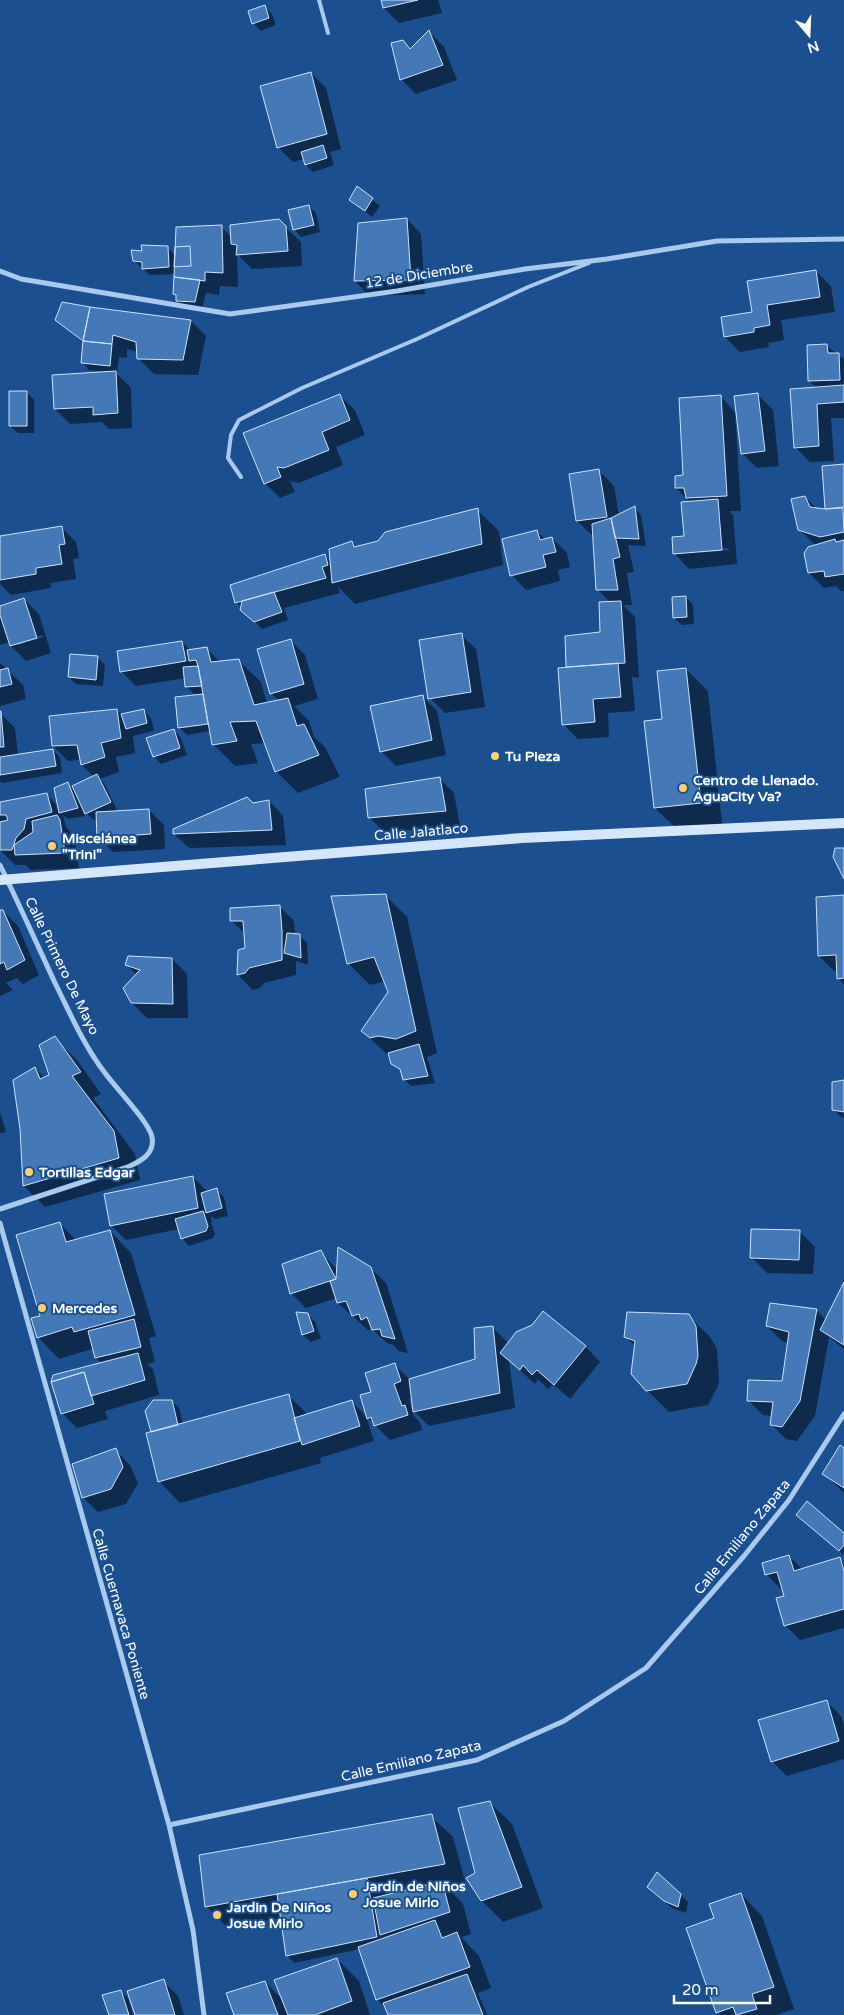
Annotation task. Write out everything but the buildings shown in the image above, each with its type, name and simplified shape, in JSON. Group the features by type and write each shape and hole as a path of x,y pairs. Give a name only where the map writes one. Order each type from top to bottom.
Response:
{"main road":[{"name":"Calle Jalatlaco","path":"4,880 522,838 844,823"}],"street":[{"name":"12 de Diciembre","path":"0,272 21,280 230,314 396,291 525,269 596,260 718,240 844,239"},
{"name":"Calle Primero De Mayo","path":"0,865 4,880 75,1024 103,1071 152,1135 150,1152 142,1160 128,1167 0,1209"},
{"name":"Calle Cuernavaca Poniente","path":"0,1223 169,1825 193,1930 204,2015"},
{"name":"Calle Emiliano Zapata","path":"169,1825 477,1760 564,1721 646,1668 744,1556 789,1500 844,1414"}],"lane":[{"path":"319,0 328,33"},
{"path":"241,477 228,458 231,435 239,420 302,388 417,339 528,287 596,260"}],"place":[{"name":"Tu Pieza","path":"495,756"},
{"name":"Centro de Llenado. AguaCity Va?","path":"683,788"},
{"name":"Miscelánea \"Trini\"","path":"52,846"},
{"name":"Tortillas Edgar","path":"29,1172"},
{"name":"Mercedes","path":"42,1308"},
{"name":"Jardín de Niños Josue Mirlo","path":"353,1894"},
{"name":"Jardin De Niños Josue Mirlo","path":"217,1915"}]}
